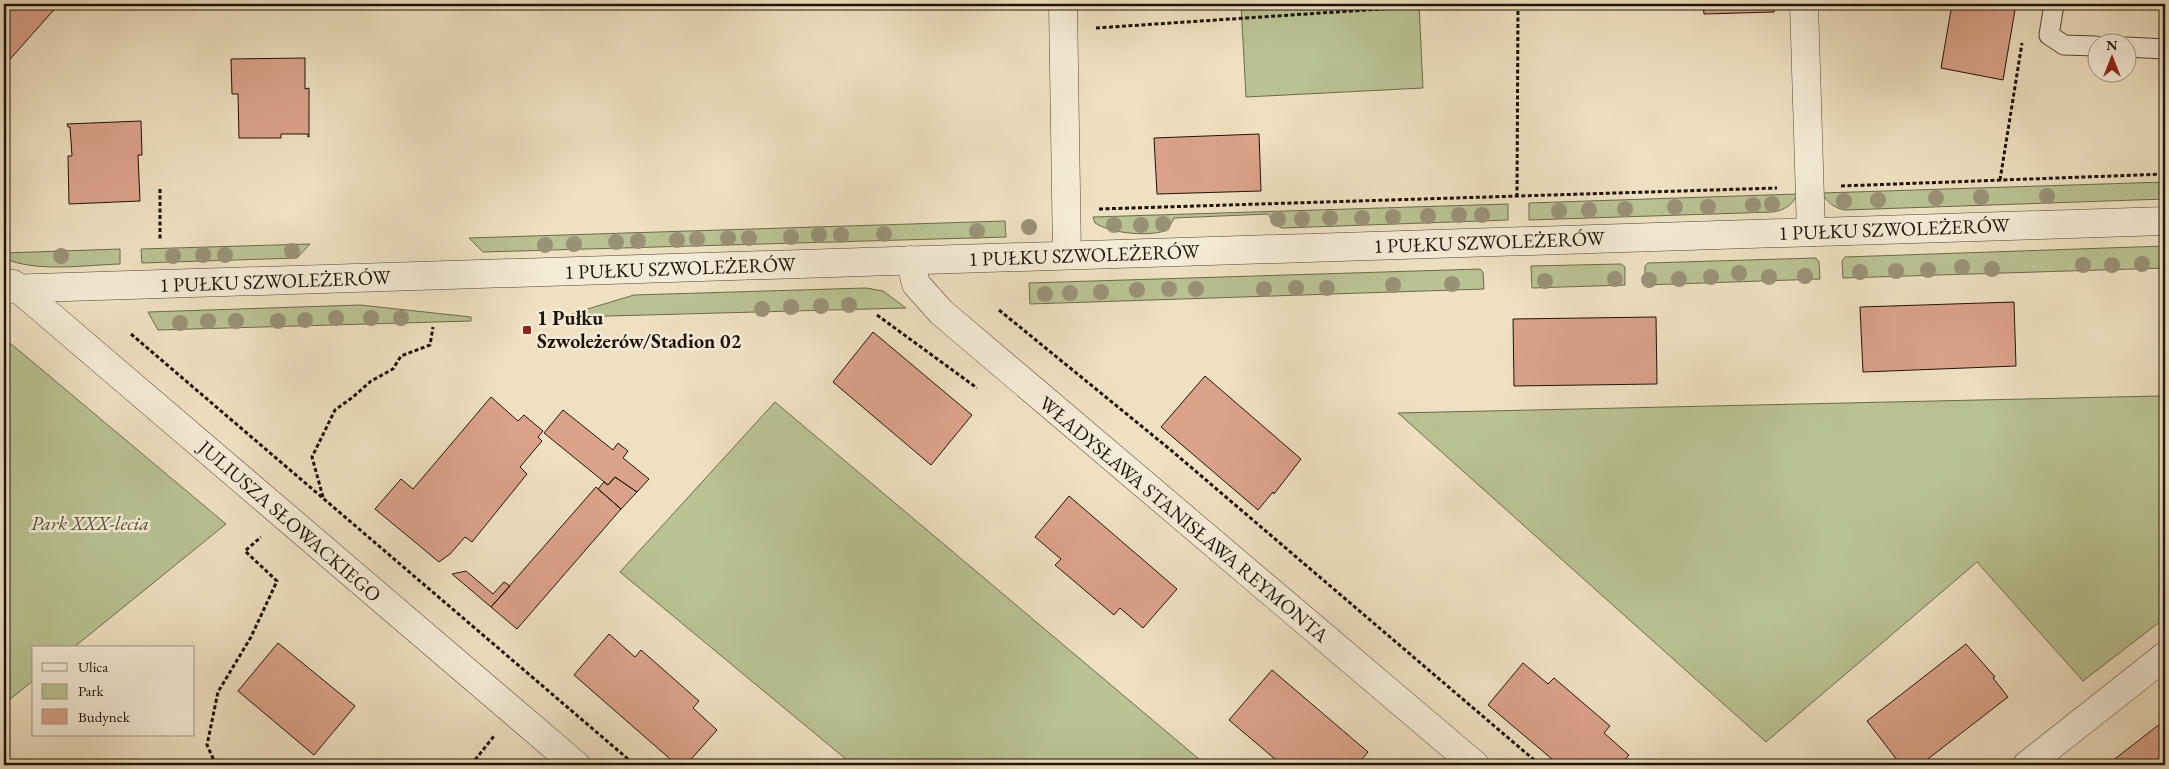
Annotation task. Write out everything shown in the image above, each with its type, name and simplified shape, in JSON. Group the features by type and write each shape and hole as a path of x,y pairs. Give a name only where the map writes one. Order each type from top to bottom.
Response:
{"street":[{"path":"1063,4 1067,255"},
{"path":"1804,4 1812,232"},
{"name":"1 PUŁKU SZWOLEŻERÓW","path":"9,285 910,260 2165,221"},
{"name":"WŁADYSŁAWA STANISŁAWA REYMONTA","path":"910,260 916,284 941,312 1475,765"},
{"name":"JULIUSZA SŁOWACKIEGO","path":"9,285 576,765"},
{"path":"2027,765 2165,656"}],"lane":[{"path":"2054,4 2049,35 2064,45 2086,46"},
{"path":"2136,48 2165,49"}],"path":[{"path":"1091,28 1456,4"},
{"path":"1517,197 1518,4"},
{"path":"2000,180 2022,43"},
{"path":"1066,210 1517,197 2165,174"},
{"path":"160,189 160,239"},
{"path":"999,310 1172,451 1540,765"},
{"path":"324,498 312,457 335,410 372,380 393,369 401,356 430,345 433,327"},
{"path":"131,334 636,765"},
{"path":"216,765 207,745 218,692 252,637 277,581 245,551 266,532"},
{"path":"471,765 499,730"}],"green space":[{"path":"1241,4 1419,4 1423,88 1246,97"},
{"path":"2165,182 2165,199 1845,210 1832,205 1822,193"},
{"path":"1798,194 1788,206 1773,212 1529,220 1529,203"},
{"path":"1508,204 1508,220 1282,228 1275,225 1268,214 1174,218 1163,231 1145,234 1109,229 1095,223 1093,217"},
{"path":"1005,221 1006,237 483,252 469,238"},
{"path":"310,244 297,258 142,263 141,249"},
{"path":"2165,246 2165,268 1843,278 1842,261 1845,257"},
{"path":"120,249 120,264 46,267 17,263 4,258 4,253"},
{"path":"1816,258 1819,262 1820,279 1645,285 1645,266 1648,263"},
{"path":"1621,264 1625,267 1625,285 1532,288 1531,266"},
{"path":"1480,269 1483,272 1484,289 1030,304 1029,283"},
{"path":"866,288 883,291 906,308 571,317 571,314 634,295"},
{"path":"360,305 471,317 471,321 158,330 148,312"},
{"name":"Park XXX-lecia","path":"4,338 226,524 75,646 32,646 32,682 4,704"},
{"path":"2159,396 2165,408 2165,618 2083,681 1977,562 1766,742 1398,413"},
{"path":"775,402 1206,765 853,765 620,572"}],"building":[{"path":"4,4 59,4 4,66"},
{"path":"1703,4 1774,4 1774,12 1704,14"},
{"path":"1952,4 2016,4 2003,80 1941,68"},
{"path":"305,58 305,89 309,88 309,137 308,134 281,134 281,138 239,138 238,94 232,94 231,59"},
{"path":"141,121 142,155 138,155 140,201 69,204 68,156 72,156 70,127 67,124"},
{"path":"1259,134 1261,191 1157,194 1154,138"},
{"path":"2014,302 2016,366 1863,372 1860,307"},
{"path":"1656,317 1657,384 1514,386 1513,319"},
{"path":"873,332 972,415 931,465 833,382"},
{"path":"1205,376 1301,459 1274,494 1273,492 1258,510 1161,427"},
{"path":"491,397 518,421 524,415 543,431 538,437 542,441 520,467 527,474 472,542 465,537 450,554 439,562 375,509 401,479 413,489"},
{"path":"563,410 613,450 618,443 628,451 623,458 649,479 637,492 615,477 608,485 544,433"},
{"path":"615,477 637,492 621,509 598,489 604,482 608,485"},
{"path":"596,487 621,509 517,629 491,607"},
{"path":"1069,496 1177,589 1143,628 1120,608 1114,615 1055,565 1061,559 1035,537"},
{"path":"466,571 493,594 504,582 510,586 491,607 452,574"},
{"path":"609,634 635,657 641,650 699,701 693,708 717,730 686,765 677,765 574,675"},
{"path":"278,643 355,706 314,755 238,691"},
{"path":"1966,644 1995,677 1993,678 2008,697 1920,765 1901,765 1867,721"},
{"path":"1523,663 1548,684 1554,678 1610,726 1604,733 1629,755 1620,765 1559,765 1488,705"},
{"path":"1272,670 1368,752 1357,765 1282,765 1229,720"},
{"path":"2165,720 2165,765 2107,765"}],"place":[{"name":"1 Pułku Szwoleżerów/Stadion 02","path":"527,330"}]}
